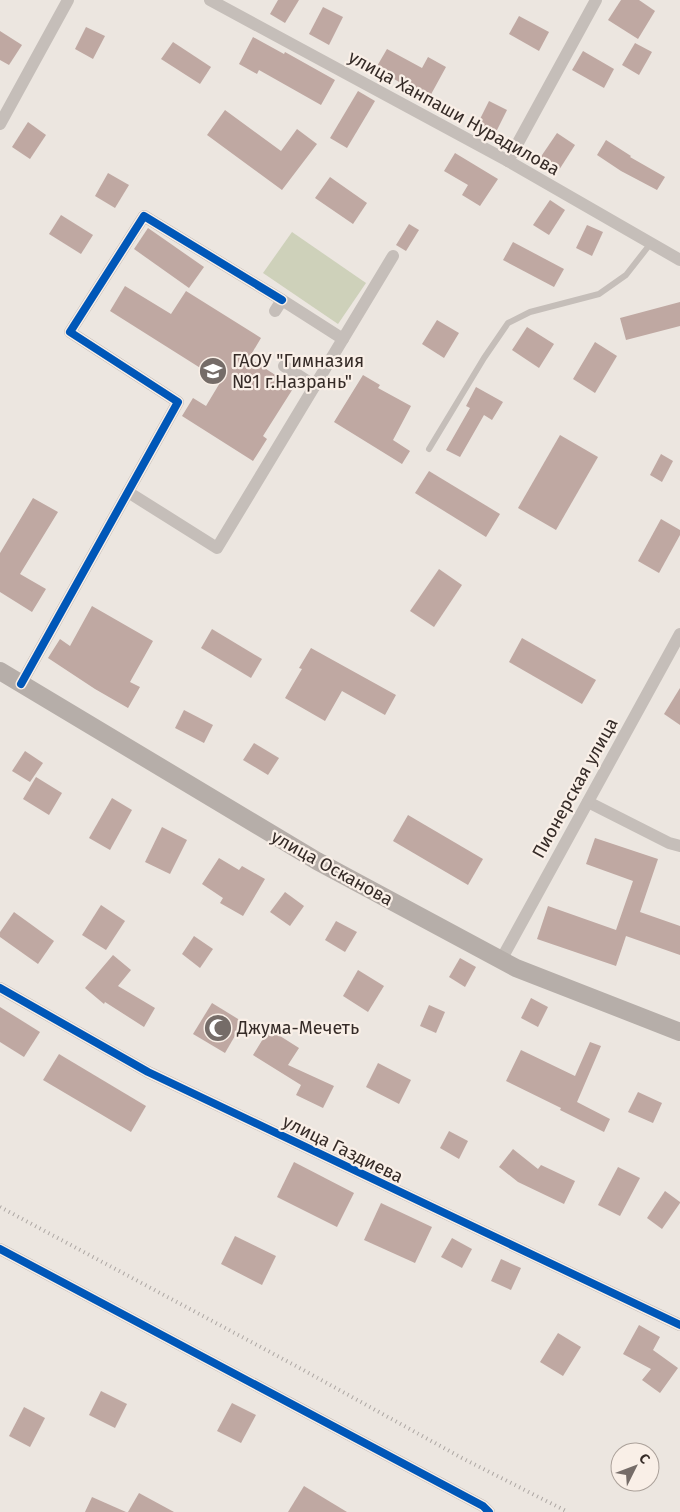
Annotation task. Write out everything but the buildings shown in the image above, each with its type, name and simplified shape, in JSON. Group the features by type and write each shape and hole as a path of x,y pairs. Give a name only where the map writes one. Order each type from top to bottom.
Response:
{"main road":[{"name":"улица Осканова","path":"0,671 317,862 516,968 680,1032"}],"street":[{"path":"0,124 68,0"},
{"name":"улица Ханпаши Нурадилова","path":"210,0 508,161 680,260"},
{"path":"508,161 596,0"},
{"path":"21,684 178,402 70,332 144,216 279,306 343,339"},
{"path":"128,492 217,548 393,256"},
{"path":"284,366 315,386"},
{"name":"Пионерская улица","path":"501,960 680,634"},
{"path":"588,802 670,843 680,846"},
{"name":"улица Газдиева","path":"0,988 148,1072 680,1325"},
{"path":"0,1249 483,1506 489,1512"}],"lane":[{"path":"429,449 484,358 508,323 530,312 600,294 626,275 650,243"}],"green space":[{"path":"292,232 366,283 338,324 263,273"}],"railway":[{"path":"0,1207 296,1366 462,1458 568,1512"}],"cycle path":[{"path":"21,684 178,402 70,332 144,216 282,300"},
{"path":"0,988 148,1072 680,1325"},
{"path":"0,1249 483,1506 489,1512"}],"place":[{"name":"ГАОУ \"Гимназия №1 г.Назрань\"","path":"213,371"},
{"name":"Джума-Мечеть","path":"218,1028"}]}
